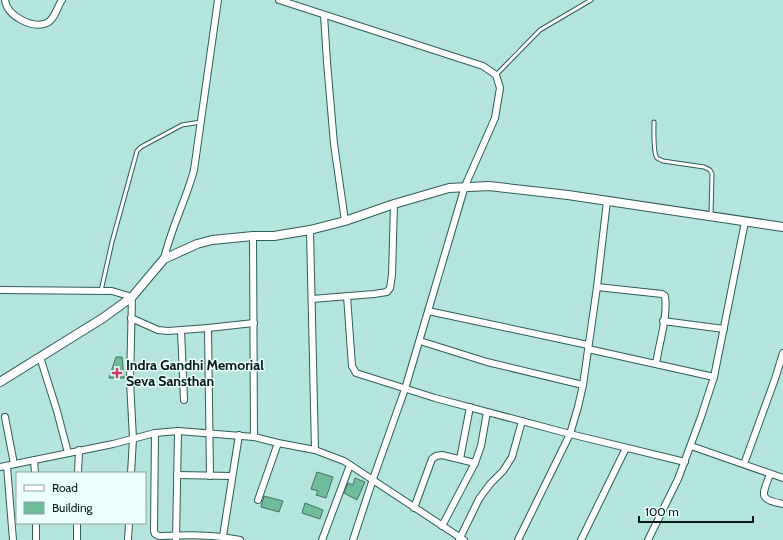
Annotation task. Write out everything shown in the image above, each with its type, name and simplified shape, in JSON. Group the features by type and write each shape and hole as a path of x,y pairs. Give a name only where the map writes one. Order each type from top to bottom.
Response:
{"street":[{"path":"6,0 8,9 13,14 31,24 47,23 52,19 62,0"},
{"path":"0,382 103,318 132,297 164,259 172,230 190,186 194,170 218,0"},
{"path":"279,0 483,66 496,75 500,88 495,118 465,186 405,389 372,479 354,540"},
{"path":"324,15 334,144 345,221"},
{"path":"164,259 197,244 212,240 253,236 274,236 310,230 345,221 394,204 449,188 465,186 489,186 568,195 783,227"},
{"path":"518,540 570,434 583,385 597,287 607,201"},
{"path":"312,299 387,292 390,288 392,275 394,204"},
{"path":"648,540 685,462 714,377 745,222"},
{"path":"310,230 315,450"},
{"path":"253,236 254,437"},
{"path":"597,287 662,294 665,296 666,302 656,364"},
{"path":"0,290 120,292 132,297"},
{"path":"347,296 352,366 356,373 405,389 487,412 685,462"},
{"path":"131,472 132,439 130,381 132,297"},
{"path":"428,311 714,377"},
{"path":"131,318 158,330 168,331 254,323"},
{"path":"663,321 724,329"},
{"path":"208,328 210,476"},
{"path":"181,330 184,400"},
{"path":"420,341 480,360 583,385"},
{"path":"744,464 783,353"},
{"path":"40,357 68,453"},
{"path":"460,460 470,407"},
{"path":"442,526 475,463 482,446 487,412"},
{"path":"5,417 14,464"},
{"path":"0,467 155,433 178,431 254,437 315,450 333,456 372,479 461,539 479,499 490,484 503,471 512,457 522,421"},
{"path":"176,538 178,431"},
{"path":"155,433 155,534 159,536 176,538 193,535 223,536 240,540"},
{"path":"223,536 239,436"},
{"path":"258,500 278,443"},
{"path":"691,446 783,478"},
{"path":"581,540 626,448"},
{"path":"78,472 79,450"},
{"path":"414,508 432,459 436,456 442,455 475,463"},
{"path":"34,460 35,472"},
{"path":"322,540 350,465"},
{"path":"7,466 13,540"},
{"path":"770,474 764,490 764,496 766,500 783,504"},
{"path":"178,475 232,476"},
{"path":"36,524 36,540"},
{"path":"77,524 77,540"},
{"path":"128,540 129,524"}],"lane":[{"path":"496,75 540,30 591,0"},
{"path":"101,291 112,242 137,151 140,147 182,125 201,122"},
{"path":"654,122 655,146 658,158 663,161 704,167 710,170 712,174 711,216"}],"building":[{"path":"116,357 122,357 124,378 109,378"},
{"path":"317,472 333,477 326,498 316,495 318,491 311,489"},
{"path":"355,478 365,482 357,500 344,493 348,483 353,485"},
{"path":"264,496 283,501 279,512 261,507"},
{"path":"305,503 323,510 320,519 302,513"}],"place":[{"name":"Indra Gandhi Memorial Seva Sansthan","path":"117,373"}]}
